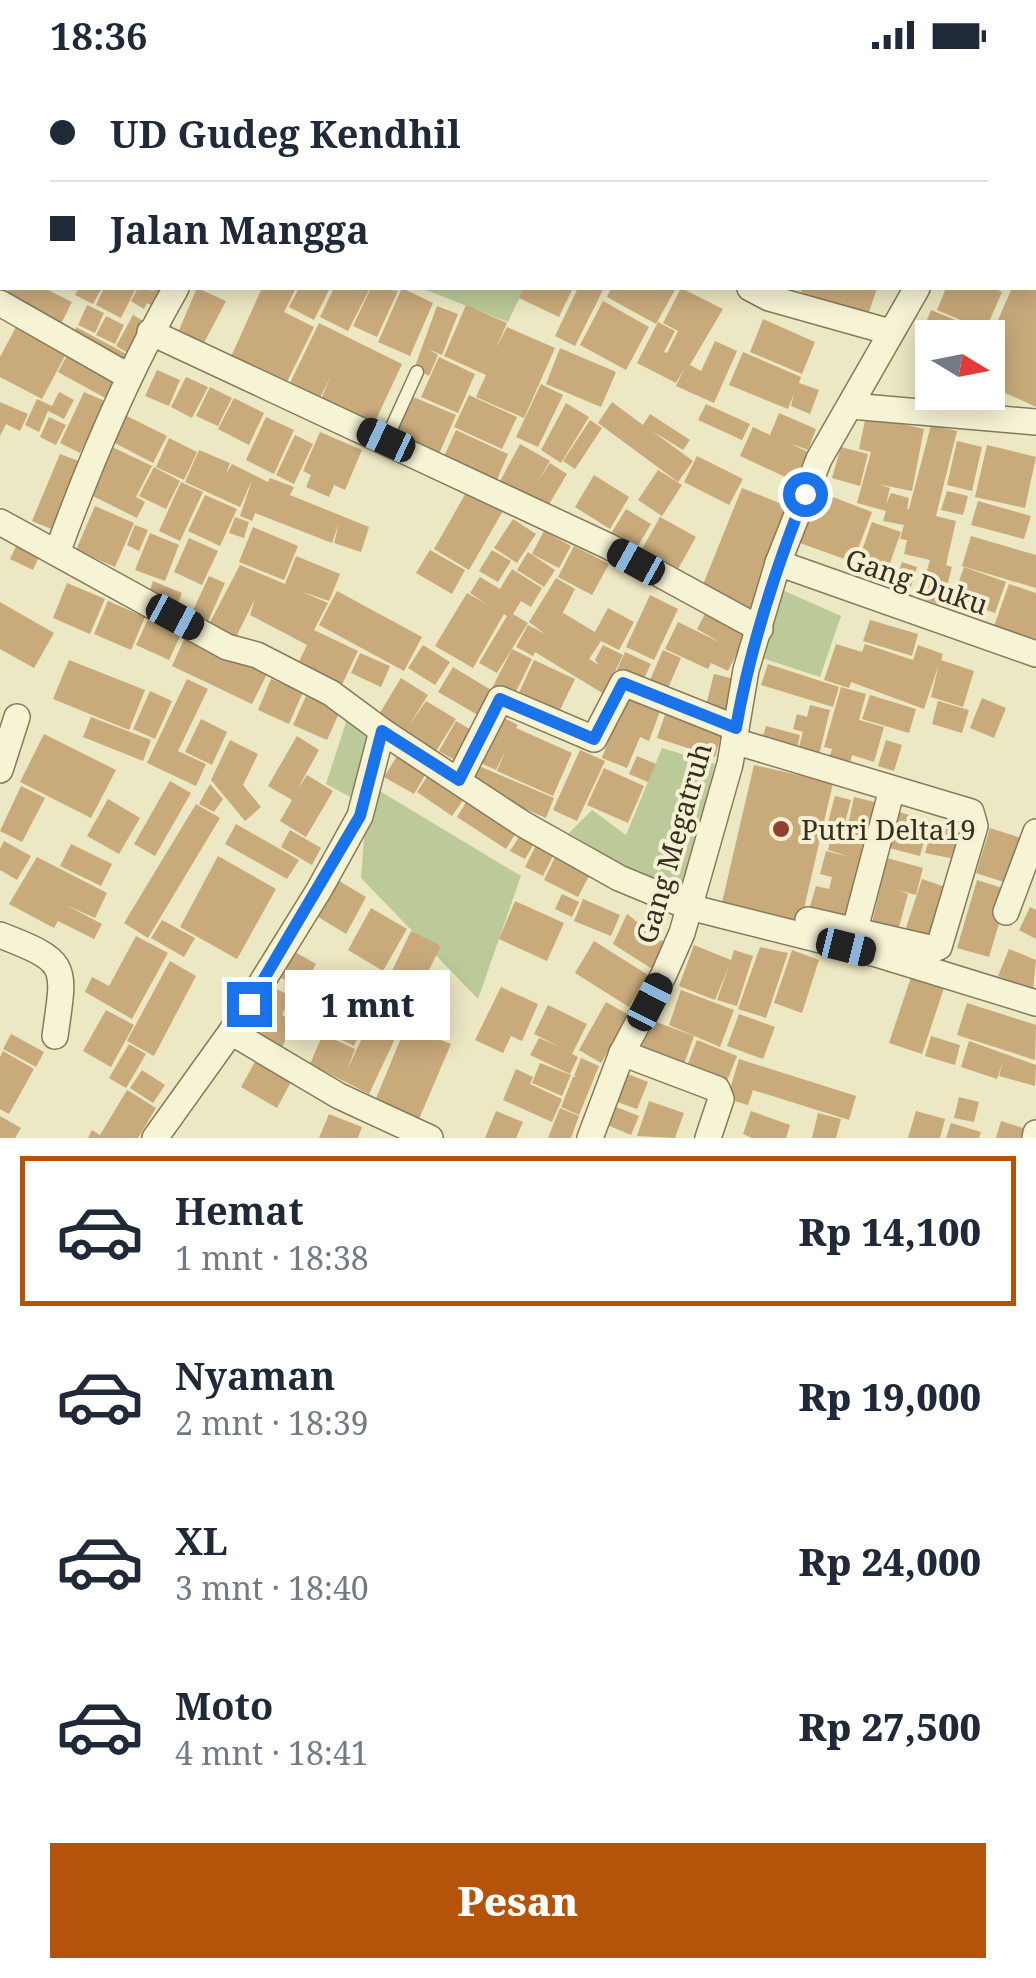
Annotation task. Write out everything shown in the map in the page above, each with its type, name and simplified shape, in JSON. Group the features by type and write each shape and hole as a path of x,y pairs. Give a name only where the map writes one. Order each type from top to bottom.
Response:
{"street":[{"path":"58,554 128,376 175,290"},
{"path":"754,290 769,298 890,332"},
{"name":"Gang Megatruh","path":"590,1138 622,1053 664,974 689,907 735,735 746,670 778,562 819,459 915,290"},
{"path":"0,303 128,376"},
{"path":"150,332 608,546 760,629"},
{"path":"851,406 1036,422"},
{"path":"0,522 227,646 257,654 332,693 382,731 523,824 596,866 689,907 880,956 1036,1003"},
{"name":"Gang Duku","path":"778,562 1036,654"},
{"path":"459,780 500,699 594,739 623,683 735,735 971,812 976,826 939,947 808,920"},
{"path":"0,770 17,717"},
{"path":"155,1138 232,1032 360,816 382,731"},
{"path":"855,929 892,789"},
{"path":"1006,912 1036,832"},
{"path":"0,935 36,949 53,959 61,970 54,1036"},
{"path":"232,1032 324,1088 430,1138"},
{"path":"622,1053 717,1088 721,1099 708,1138"}],"lane":[{"path":"386,440 417,372"}],"green space":[{"path":"426,290 523,290 508,322"},
{"path":"780,589 841,616 820,677 762,658"},
{"path":"349,713 375,729 356,800 326,784"},
{"path":"662,748 715,764 683,888 630,870 569,833 592,810 626,835"},
{"path":"368,784 521,876 478,999 361,878"}],"building":[{"path":"9,290 48,290 72,302 60,326 5,296"},
{"path":"78,290 101,290 93,304 75,295"},
{"path":"103,290 135,290 121,318 96,305"},
{"path":"137,290 172,290 161,310 147,303 144,309 131,301"},
{"path":"196,290 226,301 204,343 179,330"},
{"path":"261,290 295,290 284,312 314,327 284,388 230,359"},
{"path":"298,290 329,290 314,320 289,307"},
{"path":"333,290 369,290 348,331 320,317"},
{"path":"370,290 398,291 377,337 353,326"},
{"path":"401,290 433,303 410,356 378,342"},
{"path":"523,290 572,290 559,317 519,298"},
{"path":"577,290 603,290 575,346 555,336"},
{"path":"610,290 675,290 656,324 607,297"},
{"path":"680,290 723,309 690,365 701,371 715,341 737,351 714,403 676,386 685,367 676,383 637,363 658,322 675,331 664,352 667,353 678,331 663,323"},
{"path":"802,290 876,290 868,315"},
{"path":"945,290 1002,292 990,320 961,320 937,310"},
{"path":"1011,290 1036,290 1036,407 1005,393 1005,320 998,320"},
{"path":"603,301 649,327 626,370 580,345"},
{"path":"87,305 104,313 95,333 78,325"},
{"path":"466,305 507,323 496,348 507,327 555,348 524,418 476,397 486,375 444,356"},
{"path":"437,306 458,314 442,355 428,349 438,355 429,376 414,369"},
{"path":"931,310 955,320 927,320"},
{"path":"133,315 150,325 133,356 116,346"},
{"path":"106,316 124,325 115,344 96,335"},
{"path":"763,319 815,342 802,374 750,352"},
{"path":"319,323 402,364 372,428 319,404 331,376 317,404 287,389"},
{"path":"16,327 66,354 42,399 0,377 0,357"},
{"path":"76,327 134,358 128,367 73,335"},
{"path":"560,348 616,372 601,407 546,384"},
{"path":"69,352 118,379 107,399 58,372"},
{"path":"743,352 801,377 799,383 819,390 810,414 791,406 794,394 788,409 729,385"},
{"path":"439,357 475,374 458,413 421,397"},
{"path":"157,370 180,380 169,406 145,396"},
{"path":"186,377 208,387 192,418 171,407"},
{"path":"541,384 563,395 538,447 516,437"},
{"path":"210,387 232,398 218,426 196,416"},
{"path":"59,392 74,400 64,419 48,411 39,432 25,425 37,399 52,406"},
{"path":"84,392 105,401 95,420 103,424 95,441 88,437 80,453 60,443"},
{"path":"469,395 517,417 502,449 454,427"},
{"path":"411,396 456,415 439,454 393,434"},
{"path":"234,398 264,413 249,445 218,429"},
{"path":"0,402 28,414 20,431 6,424 0,436"},
{"path":"612,402 643,425 650,414 690,440 683,450 652,431 693,461 678,482 598,423"},
{"path":"566,403 589,417 561,463 541,450"},
{"path":"706,404 750,424 742,440 698,420"},
{"path":"121,413 167,436 153,463 107,439"},
{"path":"779,413 816,429 808,450 789,443 808,452 794,481 740,456 753,427 770,435"},
{"path":"866,416 924,429 912,491 877,484 890,488 886,504 891,493 909,498 907,509 931,425 957,431 936,516 956,521 946,565 952,567 942,605 919,598 930,560 904,554 907,540 900,539 904,525 883,521 886,511 857,503 871,452 859,449"},
{"path":"49,417 66,425 56,445 40,437"},
{"path":"266,417 294,430 274,474 246,460"},
{"path":"590,420 602,428 575,469 563,461"},
{"path":"456,430 508,454 493,489 440,465"},
{"path":"320,432 362,450 345,490 334,485 329,497 306,487 311,475 303,471"},
{"path":"295,435 313,444 294,484 276,475"},
{"path":"169,438 197,452 184,480 156,467"},
{"path":"957,441 982,447 972,491 947,485"},
{"path":"104,443 152,466 136,497 145,502 137,518 81,490"},
{"path":"520,444 550,461 536,484 550,463 567,474 545,511 499,483"},
{"path":"987,445 1036,457 1025,508 975,497"},
{"path":"841,447 868,454 860,486 832,478"},
{"path":"199,450 230,463 226,474 232,464 268,482 270,478 294,487 290,495 369,527 361,552 334,543 339,523 332,543 255,513 252,521 240,516 252,480 240,507 185,482"},
{"path":"60,454 84,463 56,531 32,521"},
{"path":"697,456 743,479 729,505 684,482"},
{"path":"154,467 180,481 166,509 139,496"},
{"path":"658,470 682,485 662,516 638,500"},
{"path":"594,475 629,497 610,529 575,507"},
{"path":"181,482 203,492 180,541 159,531"},
{"path":"742,488 797,510 754,615 700,592"},
{"path":"467,491 503,511 469,570 434,549"},
{"path":"817,491 872,512 853,562 797,542"},
{"path":"947,491 968,496 963,515 941,510"},
{"path":"205,495 237,509 220,546 188,531"},
{"path":"978,501 1031,516 1024,539 971,525"},
{"path":"95,506 134,523 115,567 76,550"},
{"path":"626,509 651,524 632,556 607,540"},
{"path":"235,517 249,522 244,538 229,533"},
{"path":"660,517 696,537 678,569 642,549"},
{"path":"513,519 536,534 517,563 494,548"},
{"path":"872,522 901,532 885,577 856,567"},
{"path":"135,525 148,530 139,551 127,545"},
{"path":"253,527 298,546 284,580 239,562"},
{"path":"544,531 571,546 559,568 532,554"},
{"path":"150,533 179,545 165,581 135,570"},
{"path":"971,536 1036,555 1036,588 962,566"},
{"path":"189,538 218,551 202,585 174,572"},
{"path":"18,542 41,552 33,570 10,559"},
{"path":"574,546 609,564 592,595 558,577"},
{"path":"430,550 465,570 452,594 416,573"},
{"path":"492,550 511,561 498,582 479,571"},
{"path":"528,552 555,570 544,587 517,570"},
{"path":"296,556 340,574 329,601 300,591 328,603 314,630 358,651 339,691 295,670 307,645 250,615 255,599 235,639 208,626 240,565 285,584"},
{"path":"902,562 917,567 909,593 893,588"},
{"path":"964,567 1006,582 995,613 953,598"},
{"path":"512,569 542,588 531,607 521,601 513,614 528,623 497,673 479,663 507,616 504,614 473,668 435,646 467,593 486,604 470,593 480,577 500,589"},
{"path":"209,576 225,583 206,626 189,619"},
{"path":"556,578 575,589 559,620 563,613 595,632 608,608 634,622 619,650 601,641 589,659 599,665 595,660 603,645 623,655 604,694 535,652 533,656 516,647 528,625 545,634 529,622"},
{"path":"153,581 182,593 175,610 147,599"},
{"path":"67,583 105,599 90,634 53,618"},
{"path":"1009,584 1036,593 1036,641 994,626"},
{"path":"337,591 422,637 404,671 319,625"},
{"path":"650,595 678,609 654,660 626,647"},
{"path":"108,601 145,617 131,650 94,634"},
{"path":"0,602 54,633 34,668 0,649"},
{"path":"705,614 746,635 728,671 711,663 708,669 665,649 678,622 721,643 697,629"},
{"path":"149,617 182,632 169,660 136,645"},
{"path":"870,620 918,634 912,656 863,641"},
{"path":"186,635 267,674 252,704 172,666"},
{"path":"836,644 862,652 865,644 913,660 918,645 943,654 941,660 974,671 963,707 931,697 939,664 924,709 851,682 849,688 824,680"},
{"path":"423,645 450,662 435,685 408,668"},
{"path":"512,649 532,659 512,700 483,718 438,692 453,667 491,690"},
{"path":"663,650 681,658 665,695 647,687"},
{"path":"625,652 651,664 641,685 616,672"},
{"path":"360,653 390,666 381,687 351,673"},
{"path":"69,660 145,690 129,730 53,699"},
{"path":"534,660 575,679 557,716 517,697"},
{"path":"768,664 839,687 833,707 761,685"},
{"path":"714,674 738,680 727,719 704,713"},
{"path":"401,678 428,695 408,727 426,701 456,719 433,756 378,716"},
{"path":"187,679 208,689 178,751 206,764 196,786 147,763"},
{"path":"271,679 303,692 289,724 258,710"},
{"path":"841,687 866,694 859,720 884,727 874,762 852,755 848,771 827,765 832,749 824,747"},
{"path":"150,691 172,701 155,739 133,729"},
{"path":"626,693 662,706 649,741 640,737 627,768 602,758"},
{"path":"870,695 916,709 909,733 862,719"},
{"path":"306,696 340,711 327,740 293,725"},
{"path":"982,698 1006,708 994,738 970,728"},
{"path":"938,701 969,710 962,733 932,724"},
{"path":"810,705 830,710 818,759 797,754 803,732 793,729 797,714 807,717"},
{"path":"667,709 724,727 715,757 657,738"},
{"path":"494,713 518,725 516,728 572,753 553,796 497,771 506,749 496,770 472,759"},
{"path":"91,717 151,740 143,761 83,737"},
{"path":"201,719 227,732 212,765 185,752"},
{"path":"456,721 478,734 461,764 439,751"},
{"path":"766,726 800,735 796,752 761,743"},
{"path":"44,734 116,770 91,818 20,782"},
{"path":"297,736 319,750 297,790 307,775 333,791 306,837 280,821 292,800 268,786"},
{"path":"230,740 258,754 243,785 261,807 245,821 211,780"},
{"path":"886,740 902,745 894,771 878,766"},
{"path":"580,750 605,761 577,821 553,810"},
{"path":"399,753 428,770 414,794 384,777"},
{"path":"637,756 656,764 648,782 629,774"},
{"name":"Putri Delta19","path":"754,765 833,783 799,930 720,911"},
{"path":"479,766 554,798 546,818 471,786"},
{"path":"604,768 644,786 628,823 587,805"},
{"path":"430,772 466,796 452,816 417,792"},
{"path":"170,781 191,793 155,856 134,844"},
{"path":"210,784 223,799 214,812 199,804"},
{"path":"21,786 45,798 22,842 0,831"},
{"path":"835,796 851,800 843,830 827,826"},
{"path":"854,797 883,804 877,832 848,825"},
{"path":"108,799 140,818 119,854 87,836"},
{"path":"468,799 517,831 506,849 457,817"},
{"path":"196,804 220,818 148,938 124,923"},
{"path":"899,812 930,821 920,856 889,848"},
{"path":"934,822 953,827 950,835 966,840 960,860 925,853"},
{"path":"236,824 299,860 287,879 225,844"},
{"path":"847,826 874,833 844,923 808,913 816,886 829,889 832,877 820,874 826,851 850,857 828,850 833,831 844,834"},
{"path":"990,828 1027,840 1013,885 976,873"},
{"path":"290,830 321,848 312,865 281,847"},
{"path":"521,834 535,842 525,859 510,851"},
{"path":"4,841 31,856 17,880 0,870"},
{"path":"71,844 112,864 101,886 60,866"},
{"path":"536,845 554,854 543,876 525,867"},
{"path":"218,856 276,889 237,959 180,927"},
{"path":"37,857 107,893 95,918 66,905 102,924 94,939 58,921 54,928 9,904"},
{"path":"555,857 590,874 578,897 544,880"},
{"path":"887,858 923,868 916,895 898,890 908,894 897,934 871,927"},
{"path":"336,879 366,897 346,934 315,915"},
{"path":"922,879 951,889 932,944 904,934"},
{"path":"977,880 1009,890 989,957 957,948"},
{"path":"562,894 579,902 572,917 555,909"},
{"path":"583,899 620,915 611,936 574,921"},
{"path":"515,901 564,923 547,961 499,939"},
{"path":"1030,907 1036,910 1036,939 1019,930"},
{"path":"371,908 407,929 383,971 348,950"},
{"path":"627,914 669,946 657,972 613,944"},
{"path":"162,920 195,938 184,957 151,938"},
{"path":"411,931 441,946 420,988 391,973"},
{"path":"136,936 168,953 132,1019 85,992 92,977 109,986"},
{"path":"594,941 648,975 629,1007 575,973"},
{"path":"694,945 731,960 734,950 753,956 737,1006 717,1000 729,966 715,1000 679,986"},
{"path":"760,947 788,953 766,1018 738,1009"},
{"path":"1009,949 1036,960 1033,990 998,976"},
{"path":"792,950 819,960 802,1013 774,1003"},
{"path":"295,952 316,964 302,989 281,978"},
{"path":"170,961 196,976 154,1056 127,1041"},
{"path":"912,974 945,985 922,1054 889,1043"},
{"path":"501,987 538,1004 522,1041 511,1036 503,1053 475,1040"},
{"path":"274,988 291,996 282,1015 294,1021 281,1050 240,1030 252,1005 263,1010"},
{"path":"389,990 412,1001 402,1023 378,1012"},
{"path":"681,990 734,1010 720,1047 669,1025"},
{"path":"349,1001 371,1011 354,1046 333,1036"},
{"path":"606,1002 629,1015 601,1063 579,1050"},
{"path":"417,1003 436,1013 426,1034 451,1044 419,1119 375,1101 406,1026 422,1031 407,1024"},
{"path":"967,1003 1036,1025 1035,1060 957,1035"},
{"path":"548,1005 587,1024 572,1054 578,1057 570,1074 530,1055 539,1038 560,1047 534,1034"},
{"path":"106,1010 134,1025 111,1067 83,1051"},
{"path":"739,1014 775,1027 763,1059 727,1046"},
{"path":"373,1015 400,1028 369,1094 310,1064 323,1034 355,1049 347,1070"},
{"path":"651,1020 694,1036 682,1070 639,1055"},
{"path":"11,1034 44,1052 36,1067 3,1049"},
{"path":"931,1036 960,1045 955,1065 925,1056"},
{"path":"697,1040 737,1056 727,1081 687,1066"},
{"path":"969,1041 1036,1065 1035,1086 999,1076 1003,1061 997,1079 961,1067"},
{"path":"129,1044 146,1054 126,1088 109,1078"},
{"path":"3,1051 34,1069 9,1114 0,1109"},
{"path":"581,1058 599,1066 579,1115 561,1107 573,1077 577,1077 574,1076"},
{"path":"739,1059 856,1096 849,1120 753,1090 748,1105 727,1099"},
{"path":"256,1060 292,1080 277,1108 241,1087"},
{"path":"540,1063 571,1075 562,1096 532,1083"},
{"path":"516,1069 533,1077 530,1084 562,1099 552,1122 503,1100"},
{"path":"142,1070 165,1085 153,1103 130,1088"},
{"path":"620,1071 648,1082 637,1109 609,1099"},
{"path":"127,1090 156,1108 138,1138 88,1138 92,1130 100,1135"},
{"path":"959,1097 979,1102 974,1122 954,1118"},
{"path":"649,1101 684,1113 675,1138 637,1136"},
{"path":"606,1103 639,1116 631,1135 598,1121"},
{"path":"560,1108 579,1116 571,1138 548,1138"},
{"path":"496,1111 523,1122 516,1138 485,1138"},
{"path":"751,1111 790,1125 786,1138 752,1138 743,1134"},
{"path":"916,1111 945,1119 940,1138 908,1138"},
{"path":"818,1113 841,1119 836,1138 812,1138"},
{"path":"329,1114 362,1127 358,1138 319,1138"},
{"path":"0,1116 21,1128 15,1138 0,1138"},
{"path":"1001,1121 1026,1129 1023,1138 996,1138"},
{"path":"951,1123 981,1132 979,1138 946,1138"}],"place":[{"name":"Putri Delta19","path":"781,829"}],"route":[{"path":"249,1004 360,816 382,731 459,780 500,699 594,739 623,683 736,728 746,670 778,562 805,494"}]}
